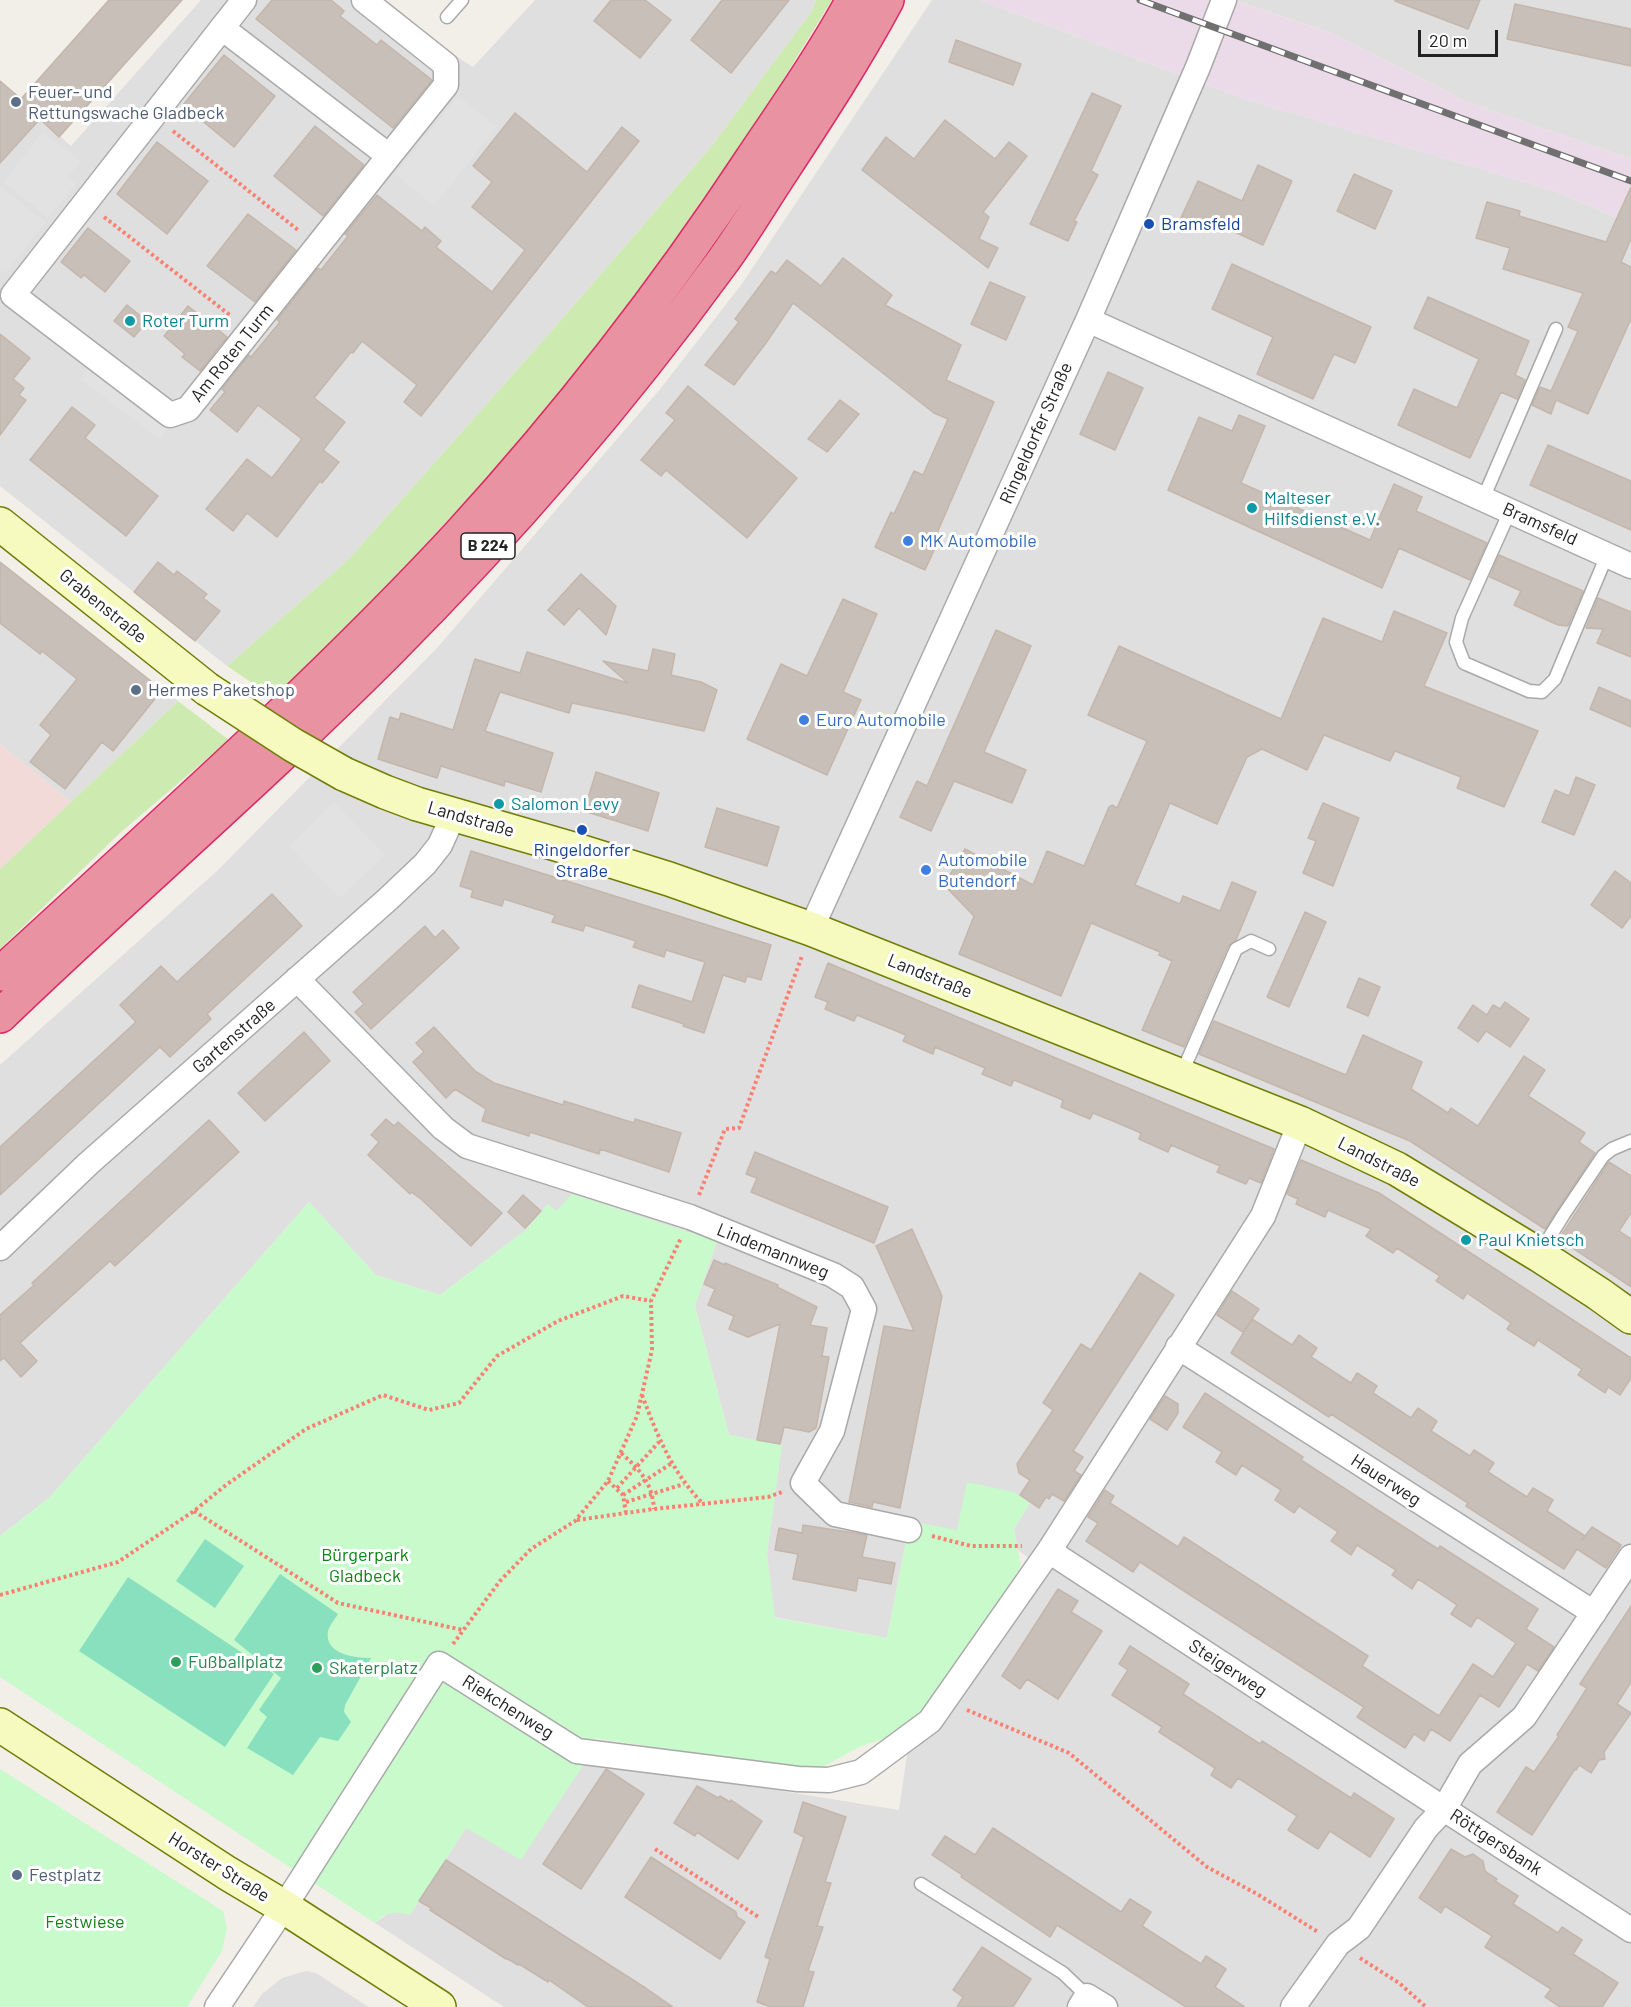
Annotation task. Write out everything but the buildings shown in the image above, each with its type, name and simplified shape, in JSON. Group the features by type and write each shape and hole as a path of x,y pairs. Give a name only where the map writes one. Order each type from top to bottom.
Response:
{"highway":[{"name":"B 224","path":"0,974 241,754 366,630 473,518 542,439 607,359 698,240 792,99 853,0"},
{"name":"B 224","path":"0,1016 388,652 563,464 644,365 722,263 866,40 887,0"}],"street":[{"name":"Am Roten Turm","path":"244,0 86,203 6,299 170,415 188,410 446,85 446,65 364,0"},
{"name":"Ringeldorfer Straße","path":"812,929 1088,320 1193,78 1224,0"},
{"path":"222,28 389,156"},
{"name":"Bramsfeld","path":"1088,320 1631,566"},
{"name":"Grabenstraße","path":"0,524 207,689"},
{"name":"Landstraße","path":"207,689 293,745 344,774 385,792 417,804 658,876 812,929 1300,1123 1397,1169 1539,1255 1631,1317"},
{"name":"Gartenstraße","path":"0,1248 89,1163 425,864 440,845 454,814"},
{"name":"Lindemannweg","path":"297,979 443,1128 467,1146 690,1217 833,1275 852,1287 864,1309 832,1431 803,1484 835,1514 909,1530"},
{"path":"944,1700 1049,1551 1263,1216 1300,1123"},
{"name":"Hauerweg","path":"1179,1347 1594,1613"},
{"name":"Steigerweg","path":"1049,1551 1444,1809"},
{"name":"Röttgersbank","path":"1631,1557 1524,1717 1470,1764 1444,1809 1631,1930"},
{"name":"Riekchenweg","path":"284,1906 439,1664 577,1751 798,1779 829,1780 861,1772 930,1721 944,1700"},
{"name":"Horster Straße","path":"0,1725 227,1873 284,1906 439,2007"},
{"path":"1293,2007 1338,1944 1359,1928 1426,1828 1444,1809"},
{"path":"217,2007 284,1906"}],"lane":[{"path":"447,17 462,0"},
{"path":"1483,499 1556,329"},
{"path":"1510,511 1462,618 1456,642 1464,663 1529,691 1542,692 1555,679 1607,555"},
{"path":"1181,1076 1236,949 1251,941 1269,949"},
{"path":"1539,1255 1603,1156 1631,1140"},
{"path":"921,1884 1063,1972 1090,2003"}],"path":[{"path":"154,116 318,246"},
{"path":"86,203 250,331"},
{"path":"194,1511 338,1603 463,1630 500,1581 531,1549 575,1521 608,1481 637,1416 652,1350 651,1301 690,1217 725,1129 739,1128 812,929"},
{"path":"0,1595 118,1562 194,1511 226,1485 306,1429 383,1395 429,1410 459,1403 497,1356 558,1321 623,1296 651,1301"},
{"path":"642,1395 660,1442 684,1484 702,1503"},
{"path":"617,1488 660,1442"},
{"path":"621,1453 646,1480 653,1494 654,1509"},
{"path":"623,1495 672,1463"},
{"path":"608,1481 623,1495 626,1502 626,1514"},
{"path":"626,1502 684,1484"},
{"path":"575,1521 702,1503 768,1497"},
{"path":"909,1530 971,1546 1013,1545 1049,1551"},
{"path":"944,1700 1069,1753 1207,1866 1257,1894 1399,1983 1426,2007"},
{"path":"655,1849 760,1918"}],"shaded area":[{"path":"201,0 379,0 406,24 473,67 535,0 816,0 812,11 711,147 555,327 348,560 227,666 0,486 0,163 40,119 71,146"},
{"path":"932,0 980,0 1242,98 1555,191 1631,224 1631,2007 504,2007 375,1923 389,1913 398,1912 410,1915 466,1828 586,1761 899,1810 908,1748 1044,1571 1018,1550 1014,1529 1030,1503 957,1531 910,1521 887,1638 774,1617 767,1554 781,1446 729,1435 695,1306 717,1241 556,1212 548,1204 527,1229 440,1295 376,1275 309,1202 50,1497 0,1536 0,1065 218,870 437,648 661,388 741,285"},
{"path":"980,0 1233,0 1331,33 1467,102 1631,159 1631,224 1555,191 1242,98"},
{"path":"1233,0 1631,0 1631,159 1467,102 1331,33"},
{"path":"458,96 497,127 434,206 395,174"},
{"path":"43,132 81,161 68,177 76,184 48,218 3,182"},
{"path":"0,186 46,222 5,274 0,270"},
{"path":"95,359 174,420 160,439 80,379"},
{"path":"0,561 178,701 71,802 0,744"},
{"path":"0,744 71,802 0,869"},
{"path":"334,802 385,855 340,898 289,846"},
{"path":"306,1971 316,1973 369,2007 253,2007 262,1994 282,1978"}],"green space":[{"path":"816,0 832,0 760,117 687,224 590,355 498,466 323,651 274,698 227,666 348,560 555,327 711,147 812,11"},
{"path":"178,701 229,740 121,832 0,949 0,869"},
{"name":"Bürgerpark Gladbeck","path":"572,1194 717,1241 695,1306 729,1435 782,1445 767,1554 775,1618 887,1638 910,1521 957,1530 967,1482 1014,1492 1030,1503 1014,1529 1021,1566 919,1723 859,1747 821,1768 804,1770 594,1738 586,1761 521,1860 466,1828 410,1915 391,1913 375,1923 0,1677 0,1536 50,1497 309,1202 376,1275 440,1295 527,1229 548,1204 556,1211"},
{"path":"205,1539 244,1566 215,1608 176,1581"},
{"name":"Skaterplatz","path":"280,1574 338,1614 328,1631 328,1639 336,1650 350,1656 371,1658 345,1705 344,1712 351,1722 338,1741 320,1737 293,1775 247,1748 267,1717 259,1710 281,1678 234,1640"},
{"name":"Fußballplatz","path":"128,1577 274,1674 225,1747 79,1651"},
{"name":"Festwiese","path":"0,1769 223,1911 227,1928 222,1951 187,2007 0,2007"}],"railway":[{"path":"1140,0 1631,181"}],"place":[{"name":"Feuer- und Rettungswache Gladbeck","path":"16,102"},
{"name":"Bramsfeld","path":"1149,224"},
{"name":"Roter Turm","path":"130,321"},
{"name":"Malteser Hilfsdienst e.V.","path":"1252,508"},
{"name":"MK Automobile","path":"908,541"},
{"name":"Hermes Paketshop","path":"136,690"},
{"name":"Euro Automobile","path":"804,720"},
{"name":"Salomon Levy","path":"499,804"},
{"name":"Ringeldorfer Straße","path":"582,830"},
{"name":"Automobile Butendorf","path":"926,870"},
{"name":"Paul Knietsch","path":"1466,1240"},
{"name":"Fußballplatz","path":"176,1662"},
{"name":"Skaterplatz","path":"317,1668"},
{"name":"Festplatz","path":"17,1875"}]}
